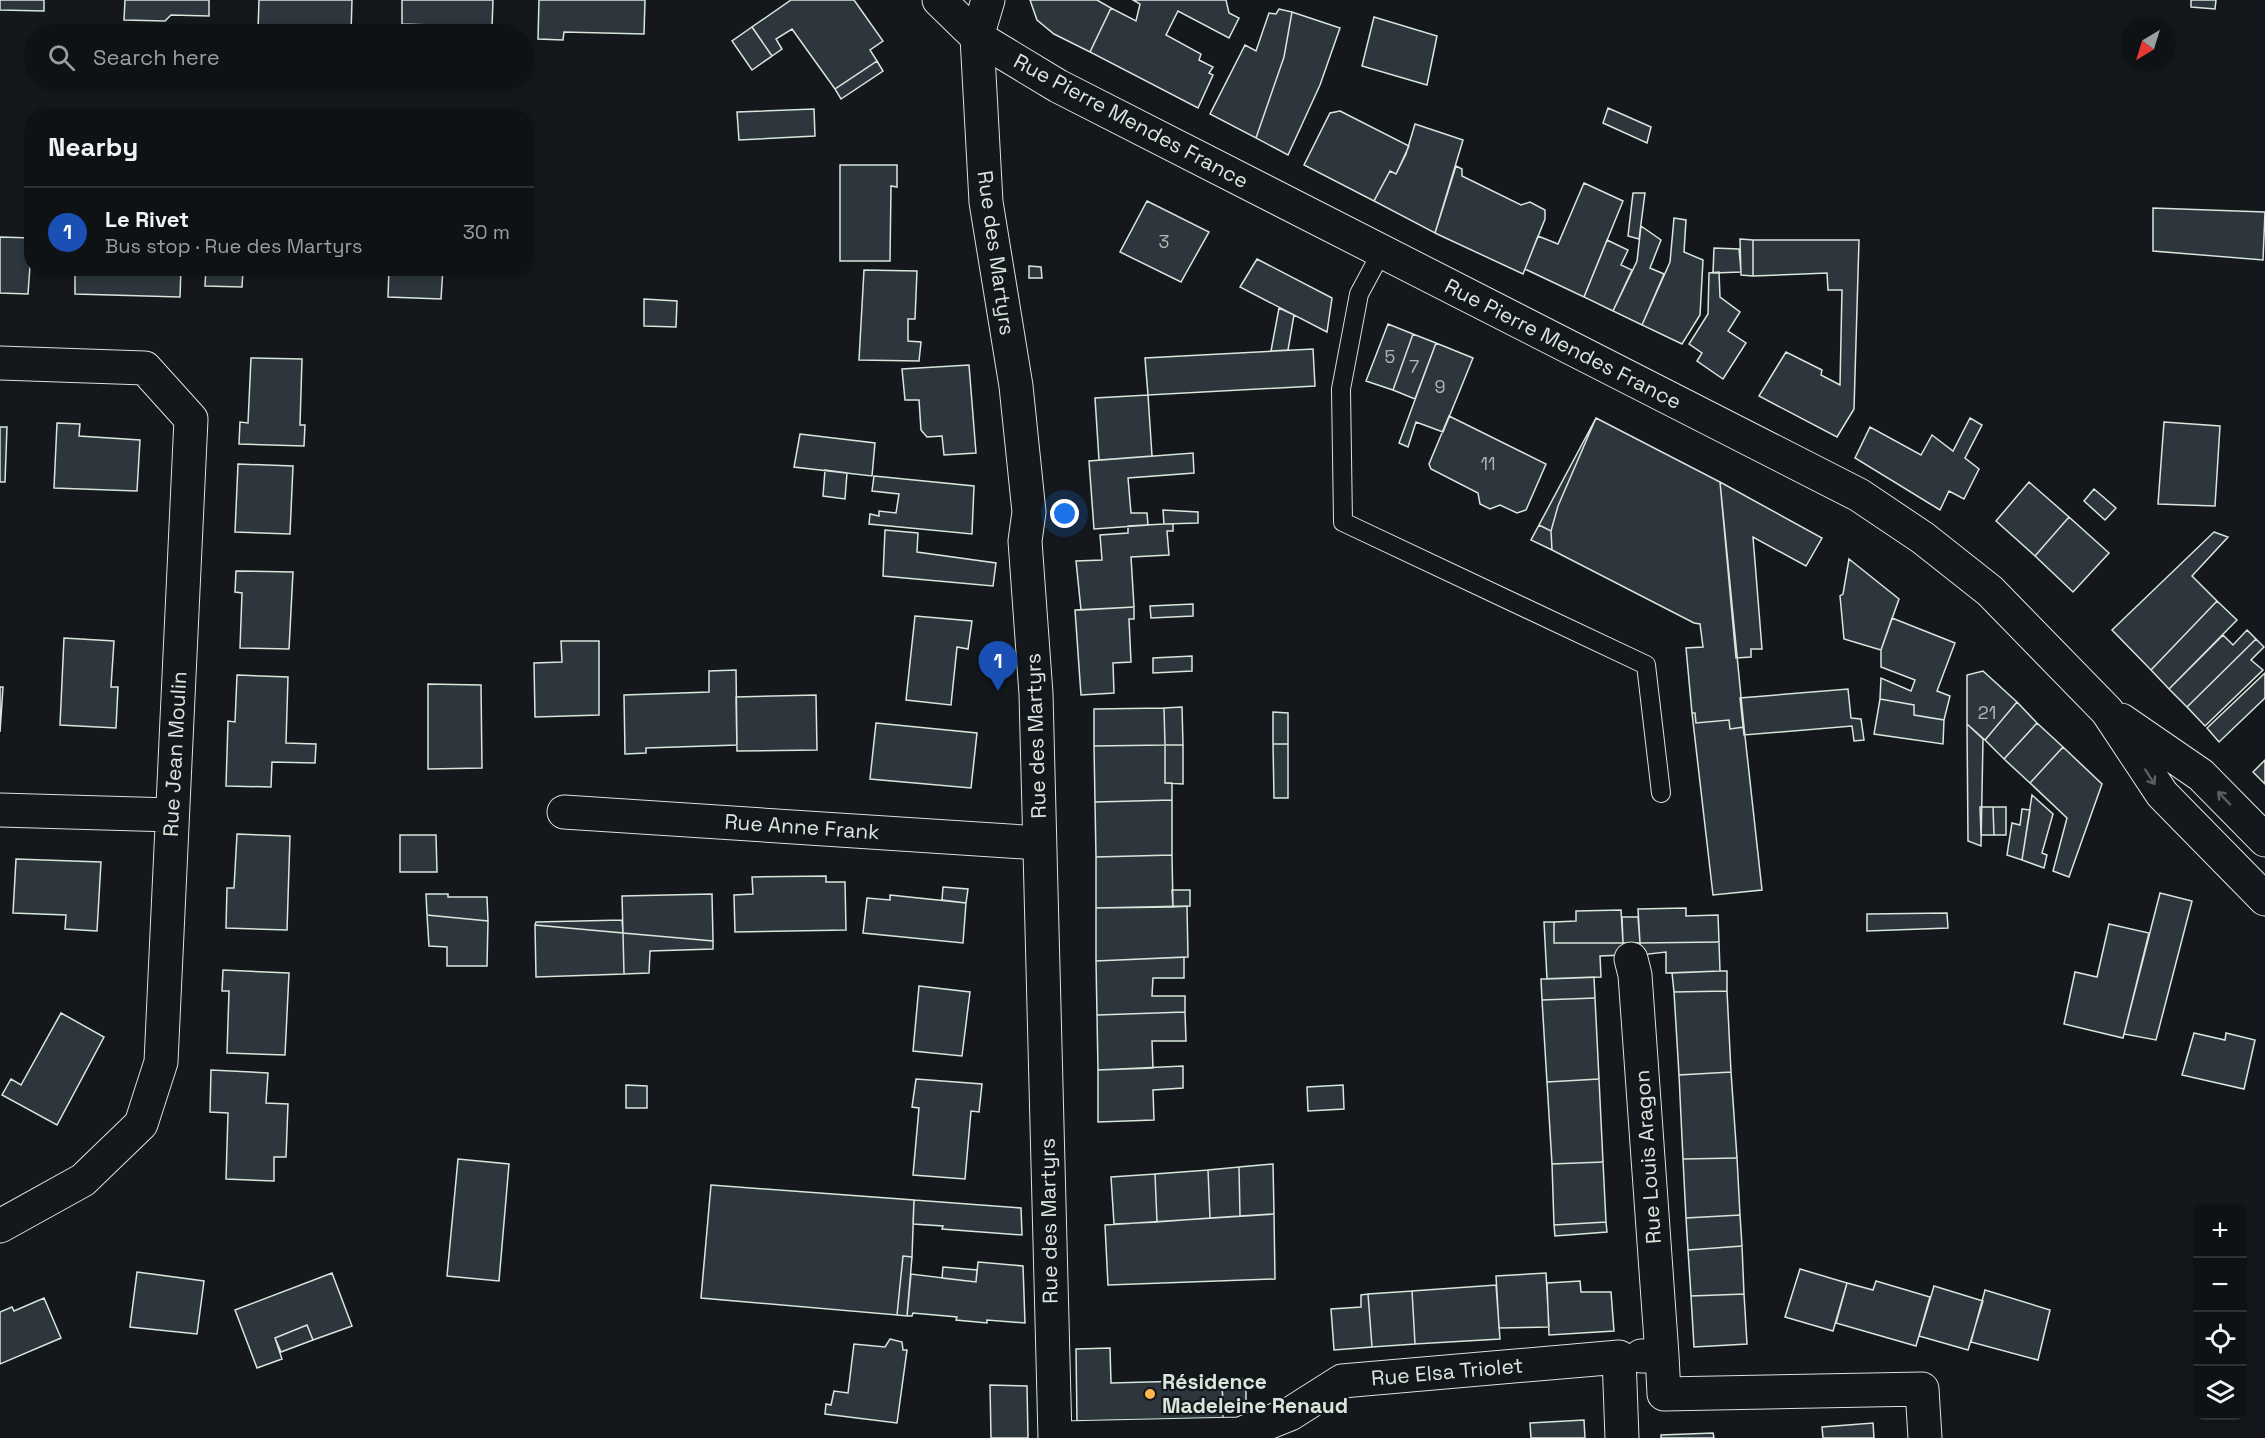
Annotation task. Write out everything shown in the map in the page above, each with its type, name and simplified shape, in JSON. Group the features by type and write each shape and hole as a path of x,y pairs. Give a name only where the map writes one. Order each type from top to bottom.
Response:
{"street":[{"name":"Rue Pierre Mendes France","path":"939,0 977,37 1072,94 1859,495 1923,538 1990,591 2107,711 2162,794 2265,899"},
{"name":"Rue des Martyrs","path":"988,0 977,37 986,202 1016,386 1029,512 1025,541 1036,694 1055,1438"},
{"name":"Rue Jean Moulin","path":"0,363 145,368 191,419 161,1062 141,1124 83,1180 0,1226"},
{"name":"Rue Pierre Mendes France","path":"2107,711 2201,775 2265,840"},
{"path":"0,810 172,815"},
{"name":"Rue Anne Frank","path":"564,812 1039,843"},
{"name":"Rue Louis Aragon","path":"1631,959 1635,975 1664,1394 1922,1389 1925,1438"},
{"path":"1622,1438 1619,1357 1662,1355"},
{"name":"Rue Elsa Triolet","path":"1064,1438 1240,1434 1290,1414 1342,1381 1619,1357"}],"lane":[{"path":"1382,251 1359,294 1341,389 1343,522 1646,665 1661,793"}],"building":[{"path":"0,0 44,0 44,11 0,10"},
{"path":"125,0 209,0 209,16 171,15 165,21 124,20"},
{"path":"259,0 352,0 351,24 258,24"},
{"path":"402,0 493,0 492,24 402,24"},
{"path":"539,0 645,0 644,34 564,32 563,40 538,39"},
{"path":"791,0 854,0 883,41 870,50 877,61 835,89 792,29 776,39 782,49 772,56 752,27"},
{"path":"1030,0 1097,0 1111,8 1090,52 1054,34 1037,20"},
{"path":"1133,0 1226,0 1229,13 1239,18 1229,38 1178,11 1166,35 1201,54 1199,60 1213,67 1209,73 1213,75 1198,108 1090,52 1111,8 1136,21 1140,4"},
{"path":"2191,0 2216,0 2215,9 2191,7"},
{"path":"1279,9 1292,12 1284,57 1256,138 1210,114 1245,45 1256,51 1269,13 1276,14"},
{"path":"1292,12 1340,28 1320,85 1288,155 1256,138 1284,57"},
{"path":"1374,17 1437,36 1427,85 1362,66"},
{"path":"752,27 772,56 752,70 732,41"},
{"path":"877,61 883,71 841,99 835,89"},
{"path":"1608,108 1651,127 1647,143 1603,123"},
{"path":"814,109 815,136 739,140 737,112"},
{"path":"1340,111 1409,146 1396,174 1390,171 1374,201 1304,165 1330,113"},
{"path":"1415,124 1463,140 1435,233 1374,201 1390,171 1396,174 1406,154"},
{"path":"840,165 897,165 897,187 891,186 890,261 840,261"},
{"path":"1456,166 1462,169 1462,176 1521,205 1530,202 1545,210 1545,219 1523,274 1435,233"},
{"path":"1584,183 1623,201 1584,297 1525,269 1538,236 1558,244"},
{"path":"1633,193 1645,193 1639,239 1628,236"},
{"path":"1147,201 1209,232 1181,282 1120,252"},
{"path":"2153,208 2265,212 2263,260 2153,251"},
{"path":"1674,218 1686,220 1684,252 1703,260 1700,315 1682,344 1642,325 1670,262"},
{"path":"1641,226 1661,240 1650,268 1664,274 1642,325 1613,311 1637,261"},
{"path":"0,237 24,238 24,276 29,276 28,294 0,293"},
{"path":"1740,239 1753,240 1753,276 1741,275"},
{"path":"1607,240 1628,250 1621,265 1632,270 1613,311 1584,297"},
{"path":"1753,240 1859,240 1854,409 1837,437 1759,396 1786,352 1822,370 1821,375 1840,385 1842,290 1828,290 1827,273 1753,276"},
{"path":"1714,248 1739,249 1741,272 1713,273"},
{"path":"1257,259 1332,298 1327,332 1240,287"},
{"path":"1029,266 1041,267 1042,278 1029,278"},
{"path":"864,270 917,271 915,319 908,319 908,341 921,342 919,361 859,360"},
{"path":"1719,272 1720,297 1740,312 1728,331 1746,343 1723,379 1697,361 1702,353 1689,344 1708,314 1709,273"},
{"path":"75,276 181,276 180,297 75,294"},
{"path":"206,276 243,276 242,287 205,286"},
{"path":"389,276 442,276 441,299 388,297"},
{"path":"644,299 677,301 676,327 644,326"},
{"path":"1279,308 1294,315 1288,350 1271,351"},
{"path":"1388,324 1413,334 1393,390 1366,381"},
{"path":"1413,334 1436,343 1415,399 1393,390"},
{"path":"1436,343 1473,358 1443,432 1416,422 1408,447 1399,443"},
{"path":"1313,349 1315,386 1148,395 1145,358"},
{"path":"251,358 302,359 300,425 305,425 304,446 239,444 240,422 248,423"},
{"path":"969,365 976,453 944,455 942,436 927,437 921,430 919,400 905,400 902,369"},
{"path":"1148,395 1152,456 1099,460 1095,398"},
{"path":"1449,416 1546,464 1526,510 1517,513 1500,505 1490,509 1480,504 1478,493 1431,469 1429,464"},
{"path":"1596,418 1720,482 1744,727 1730,729 1729,720 1696,723 1695,713 1692,713 1686,648 1703,647 1700,624 1552,550 1551,531 1558,506"},
{"path":"1596,418 1558,506 1551,531 1539,525"},
{"path":"1970,418 1982,425 1965,458 1979,469 1964,499 1949,491 1940,510 1855,458 1870,427 1921,455 1932,435 1953,451"},
{"path":"2164,422 2220,426 2215,506 2158,504"},
{"path":"57,423 80,424 79,436 140,440 137,491 54,488"},
{"path":"0,427 7,427 5,482 0,482"},
{"path":"800,434 875,443 872,476 794,467"},
{"path":"1193,453 1194,473 1128,478 1131,513 1147,513 1148,525 1094,529 1089,461"},
{"path":"238,464 293,466 290,534 235,532"},
{"path":"825,470 847,473 845,499 823,496"},
{"path":"874,476 974,486 972,534 869,524 870,514 879,516 879,511 896,513 899,494 872,491"},
{"path":"1720,482 1822,538 1806,566 1753,537 1762,649 1751,649 1751,657 1736,658"},
{"path":"2029,482 2069,517 2035,556 1996,521"},
{"path":"2094,489 2116,508 2105,520 2084,501"},
{"path":"1163,510 1198,512 1198,523 1164,524"},
{"path":"2069,517 2109,553 2073,592 2035,556"},
{"path":"1173,524 1173,531 1167,531 1169,555 1131,557 1134,607 1081,610 1076,561 1102,560 1100,535 1128,533 1128,526"},
{"path":"1539,525 1551,531 1552,550 1531,540"},
{"path":"885,530 918,533 917,552 996,563 993,586 883,576"},
{"path":"2214,532 2228,537 2192,576 2217,601 2151,670 2112,630"},
{"path":"1849,559 1899,599 1881,650 1844,639 1840,596 1843,594"},
{"path":"236,571 293,572 289,649 240,648 242,593 235,592"},
{"path":"2217,601 2237,620 2169,689 2151,670"},
{"path":"1193,604 1193,616 1151,618 1150,606"},
{"path":"1134,607 1134,619 1129,619 1131,662 1113,663 1114,693 1081,695 1075,610"},
{"path":"915,616 972,621 968,649 957,647 951,705 906,700"},
{"path":"1892,618 1955,643 1937,691 1950,696 1944,720 1914,715 1914,705 1880,699 1881,678 1911,691 1915,680 1881,667 1881,650"},
{"path":"2247,630 2256,639 2187,707 2169,689 2223,635 2233,645"},
{"path":"64,638 114,641 111,687 118,687 116,728 60,725"},
{"path":"2256,639 2264,647 2251,660 2263,670 2205,726 2187,707"},
{"path":"561,641 599,641 599,715 535,717 534,663 562,662"},
{"path":"1192,656 1192,671 1153,673 1153,658"},
{"path":"736,670 737,745 646,748 646,753 625,754 624,695 709,692 709,671"},
{"path":"1983,671 2017,702 1985,740 1967,724 1967,675"},
{"path":"2265,673 2265,698 2219,742 2207,728"},
{"path":"237,675 288,677 286,743 316,744 315,763 272,762 271,787 226,786 228,721 235,722"},
{"path":"428,684 481,685 482,768 428,769"},
{"path":"0,687 3,687 0,732"},
{"path":"1848,689 1851,718 1861,719 1864,740 1854,741 1852,726 1744,735 1740,698"},
{"path":"816,695 817,750 737,751 736,697"},
{"path":"1880,699 1914,705 1914,715 1944,720 1943,744 1874,734"},
{"path":"2017,702 2037,723 2004,759 1985,740"},
{"path":"1182,707 1183,745 1165,745 1164,708"},
{"path":"1164,708 1165,745 1094,746 1094,709"},
{"path":"1273,712 1288,713 1288,744 1273,744"},
{"path":"1692,713 1695,713 1696,723 1729,720 1730,729 1744,727 1762,890 1713,895"},
{"path":"876,723 977,733 971,788 870,779"},
{"path":"2037,723 2063,747 2030,783 2004,759"},
{"path":"1967,724 1983,739 1981,846 1968,841"},
{"path":"1273,744 1288,744 1288,798 1274,798"},
{"path":"1165,745 1183,745 1183,784 1165,783"},
{"path":"1165,745 1165,783 1172,783 1172,800 1095,802 1094,746"},
{"path":"2063,747 2102,784 2069,877 2053,871 2067,818 2030,783"},
{"path":"2265,760 2265,784 2253,772"},
{"path":"2032,795 2053,814 2042,853 2047,855 2044,868 2022,860"},
{"path":"1172,800 1172,855 1096,857 1095,802"},
{"path":"1980,807 1993,807 1994,835 1981,835"},
{"path":"1993,807 2006,807 2006,835 1994,835"},
{"path":"2022,809 2030,810 2022,860 2007,855 2012,823 2020,825"},
{"path":"237,834 290,836 287,930 226,928 227,888 234,888"},
{"path":"400,835 436,835 437,872 400,872"},
{"path":"1172,855 1173,907 1096,908 1096,857"},
{"path":"16,859 101,862 97,931 65,929 66,915 13,913"},
{"path":"826,876 826,882 845,882 846,930 735,932 734,895 753,894 752,877"},
{"path":"943,887 968,889 966,903 942,900"},
{"path":"1172,890 1190,890 1190,906 1173,907"},
{"path":"2160,893 2192,901 2156,1040 2124,1034"},
{"path":"426,894 448,894 448,897 487,897 488,921 427,915"},
{"path":"712,894 713,941 623,933 622,896"},
{"path":"890,895 966,903 963,943 863,933 867,898 890,900"},
{"path":"1187,906 1188,957 1096,961 1096,908"},
{"path":"1686,908 1686,916 1718,915 1719,942 1640,943 1638,909"},
{"path":"1621,910 1623,943 1554,943 1554,922 1576,921 1576,911"},
{"path":"1947,913 1948,928 1867,931 1867,914"},
{"path":"427,915 488,921 487,966 447,966 447,947 429,946"},
{"path":"1622,917 1638,917 1640,943 1623,943"},
{"path":"622,920 623,933 535,925 536,922"},
{"path":"1544,922 1554,922 1554,943 1623,943 1623,955 1600,956 1601,977 1547,979"},
{"path":"2109,924 2149,933 2123,1038 2064,1024 2075,972 2097,977"},
{"path":"535,925 623,933 624,974 536,977"},
{"path":"623,933 713,941 713,949 650,951 649,973 624,974"},
{"path":"1719,942 1720,971 1666,973 1666,952 1640,955 1640,943"},
{"path":"1184,957 1184,978 1153,978 1152,996 1185,996 1185,1012 1097,1015 1096,961"},
{"path":"223,970 289,973 285,1055 227,1053 229,991 222,991"},
{"path":"1727,971 1727,991 1674,992 1672,973"},
{"path":"1594,977 1595,998 1542,1000 1541,979"},
{"path":"919,986 970,992 962,1056 913,1051"},
{"path":"1727,991 1731,1072 1679,1075 1674,992"},
{"path":"1595,998 1599,1079 1547,1082 1542,1000"},
{"path":"1185,1012 1186,1041 1152,1041 1153,1068 1098,1070 1097,1015"},
{"path":"61,1013 104,1037 57,1125 2,1095 11,1079 21,1085"},
{"path":"2194,1033 2225,1040 2226,1033 2255,1040 2244,1089 2182,1075"},
{"path":"1183,1066 1183,1088 1153,1090 1154,1120 1098,1122 1098,1070"},
{"path":"211,1070 268,1073 266,1103 288,1104 286,1157 274,1157 274,1181 226,1179 228,1113 210,1112"},
{"path":"1731,1072 1737,1158 1683,1159 1679,1075"},
{"path":"916,1079 982,1084 979,1112 971,1111 965,1179 913,1175 919,1108 912,1107"},
{"path":"1599,1079 1603,1162 1552,1164 1547,1082"},
{"path":"626,1085 647,1086 647,1108 626,1108"},
{"path":"1343,1085 1344,1109 1308,1111 1307,1087"},
{"path":"1737,1158 1740,1215 1686,1218 1683,1159"},
{"path":"458,1159 509,1164 499,1281 447,1276"},
{"path":"1603,1162 1606,1222 1554,1225 1552,1164"},
{"path":"1273,1164 1274,1214 1240,1216 1239,1167"},
{"path":"1239,1167 1240,1216 1210,1218 1208,1170"},
{"path":"1208,1170 1210,1218 1157,1222 1155,1174"},
{"path":"1155,1174 1157,1222 1114,1224 1111,1177"},
{"path":"711,1185 914,1200 912,1257 903,1256 897,1315 701,1298"},
{"path":"914,1200 1021,1208 1022,1235 942,1229 943,1226 913,1224"},
{"path":"1274,1214 1275,1279 1108,1285 1105,1225"},
{"path":"1740,1215 1742,1246 1688,1250 1686,1218"},
{"path":"1606,1222 1607,1232 1555,1236 1554,1225"},
{"path":"1742,1246 1744,1294 1691,1296 1688,1250"},
{"path":"903,1256 912,1257 907,1316 897,1315"},
{"path":"978,1262 1023,1266 1025,1323 987,1320 987,1323 956,1320 957,1317 913,1313 912,1316 907,1316 911,1274 976,1282"},
{"path":"943,1267 977,1270 976,1282 942,1278"},
{"path":"1800,1269 1847,1283 1833,1331 1785,1317"},
{"path":"137,1272 204,1281 197,1334 130,1327"},
{"path":"332,1273 352,1326 313,1340 307,1325 275,1338 282,1359 257,1368 235,1310"},
{"path":"1546,1273 1549,1327 1499,1328 1496,1276"},
{"path":"1580,1281 1581,1292 1611,1292 1614,1331 1549,1335 1547,1283"},
{"path":"1876,1281 1930,1297 1916,1346 1836,1323 1847,1283 1873,1290"},
{"path":"1496,1285 1500,1339 1415,1344 1412,1291"},
{"path":"1934,1286 1983,1301 1968,1350 1919,1336"},
{"path":"1985,1290 2050,1310 2038,1360 1971,1342"},
{"path":"1412,1291 1415,1344 1372,1347 1368,1294"},
{"path":"1368,1294 1372,1347 1334,1350 1331,1309 1361,1307 1361,1295"},
{"path":"1744,1294 1747,1344 1694,1347 1691,1296"},
{"path":"44,1298 61,1338 0,1364 0,1312 12,1307 14,1311"},
{"path":"307,1325 313,1340 281,1352 275,1338"},
{"path":"890,1339 902,1342 903,1350 907,1350 897,1423 825,1414 826,1404 831,1405 834,1391 848,1393 854,1344 885,1347"},
{"name":"Résidence Madeleine Renaud","path":"1110,1348 1111,1383 1222,1380 1223,1419 1077,1421 1076,1349"},
{"path":"1246,1379 1246,1404 1223,1405 1222,1380"},
{"path":"990,1385 1027,1386 1028,1438 991,1438"},
{"path":"1584,1420 1585,1438 1531,1438 1530,1423"},
{"path":"1873,1423 1874,1438 1823,1438 1822,1427"},
{"path":"1713,1433 1714,1438 1661,1438 1661,1435"}],"place":[{"name":"Le Rivet","path":"998,691"},
{"name":"Résidence Madeleine Renaud","path":"1150,1394"}]}
